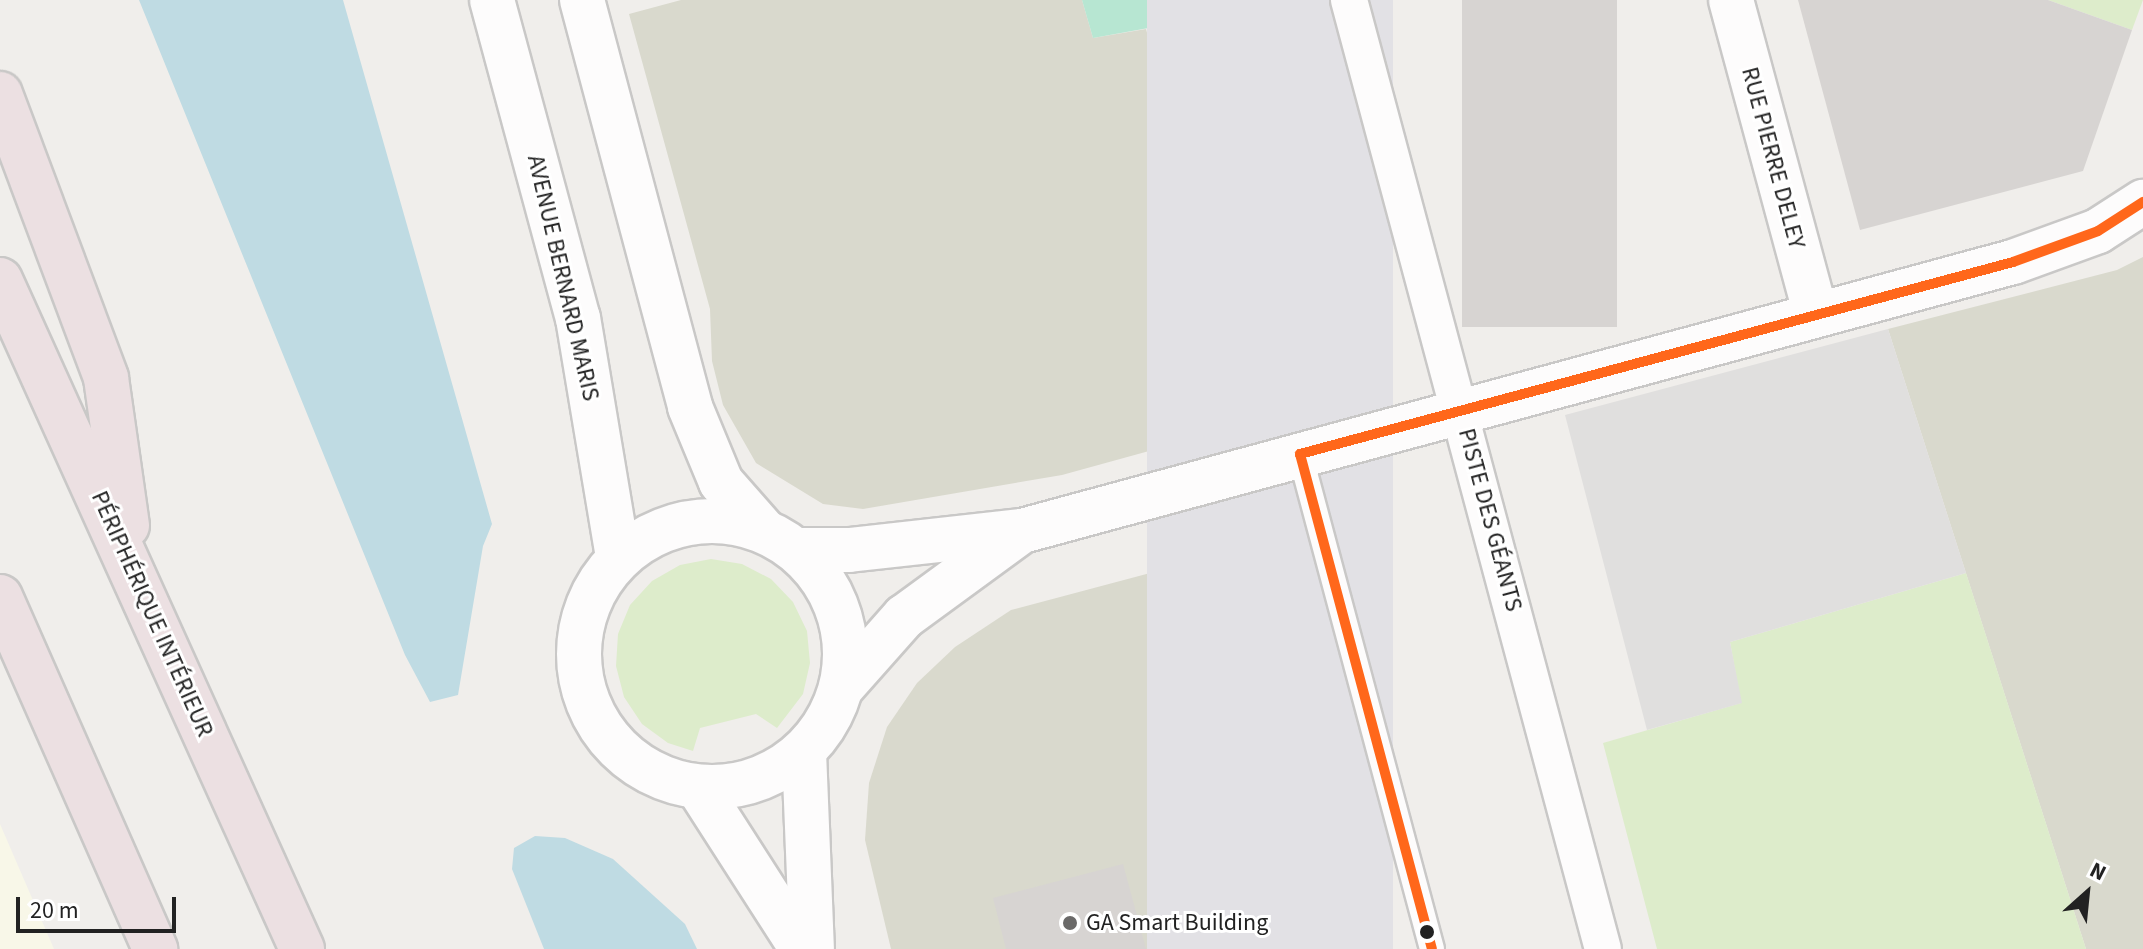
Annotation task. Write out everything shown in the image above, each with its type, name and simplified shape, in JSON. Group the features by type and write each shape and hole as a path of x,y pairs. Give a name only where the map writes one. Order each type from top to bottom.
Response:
{"highway":[{"path":"0,94 106,378 134,573"},
{"name":"PÉRIPHÉRIQUE INTÉRIEUR","path":"0,280 302,949"},
{"path":"0,597 155,949"}],"street":[{"name":"AVENUE BERNARD MARIS","path":"492,0 578,318 618,558"},
{"path":"582,0 690,407 721,482 780,540 822,578 839,612 846,650 842,687 828,722 804,752 755,781 698,787 662,778 629,759 603,732 585,698 578,662 581,624 595,589 618,558 649,536 686,523 725,521 780,540 849,550 1022,531 2068,245 2143,202"},
{"name":"PISTE DES GÉANTS","path":"1349,0 1603,949"},
{"name":"RUE PIERRE DELEY","path":"1731,0 1816,315"},
{"path":"842,687 904,617 1022,531"},
{"path":"804,752 812,949"},
{"path":"698,787 802,949"}],"lane":[{"path":"1300,454 1432,949"}],"shaded area":[{"path":"681,0 1082,0 1093,38 1146,29 1242,381 1243,410 1189,440 1062,475 863,509 823,504 756,463 723,405 712,361 710,309 629,14"},
{"path":"1147,0 1393,0 1393,949 1147,949"},
{"path":"2143,257 2143,949 2086,949 1888,329 2117,270"},
{"path":"1888,329 1966,573 1730,642 1742,703 1647,730 1565,415"},
{"path":"1229,552 1335,949 891,949 865,840 869,783 887,727 917,683 955,647 1011,610"},
{"path":"0,824 54,949 0,949"}],"green space":[{"path":"1082,0 1147,0 1154,27 1093,38"},
{"path":"2048,0 2143,0 2132,30"},
{"path":"711,559 742,564 771,579 793,602 807,631 810,663 803,694 777,728 756,714 700,728 693,751 668,743 642,724 624,697 616,666 618,634 630,605 652,581 680,565"},
{"path":"1966,573 2086,949 1657,949 1603,743 1741,703 1730,642"}],"water":[{"path":"139,0 343,0 492,524 483,546 458,695 430,702 405,655"},
{"path":"535,836 565,838 613,859 685,924 697,949 544,949 512,869 514,848"}],"building":[{"path":"1462,0 1617,0 1617,327 1462,327"},
{"path":"1798,0 2048,0 2132,30 2083,171 1860,230"},
{"name":"GA Smart Building","path":"1123,864 1146,949 1006,949 993,898"}],"transit line":[{"path":"1300,454 2013,262 2098,231 2143,202"},
{"path":"1300,454 1432,949"}],"place":[{"name":"GA Smart Building","path":"1070,923"}]}
